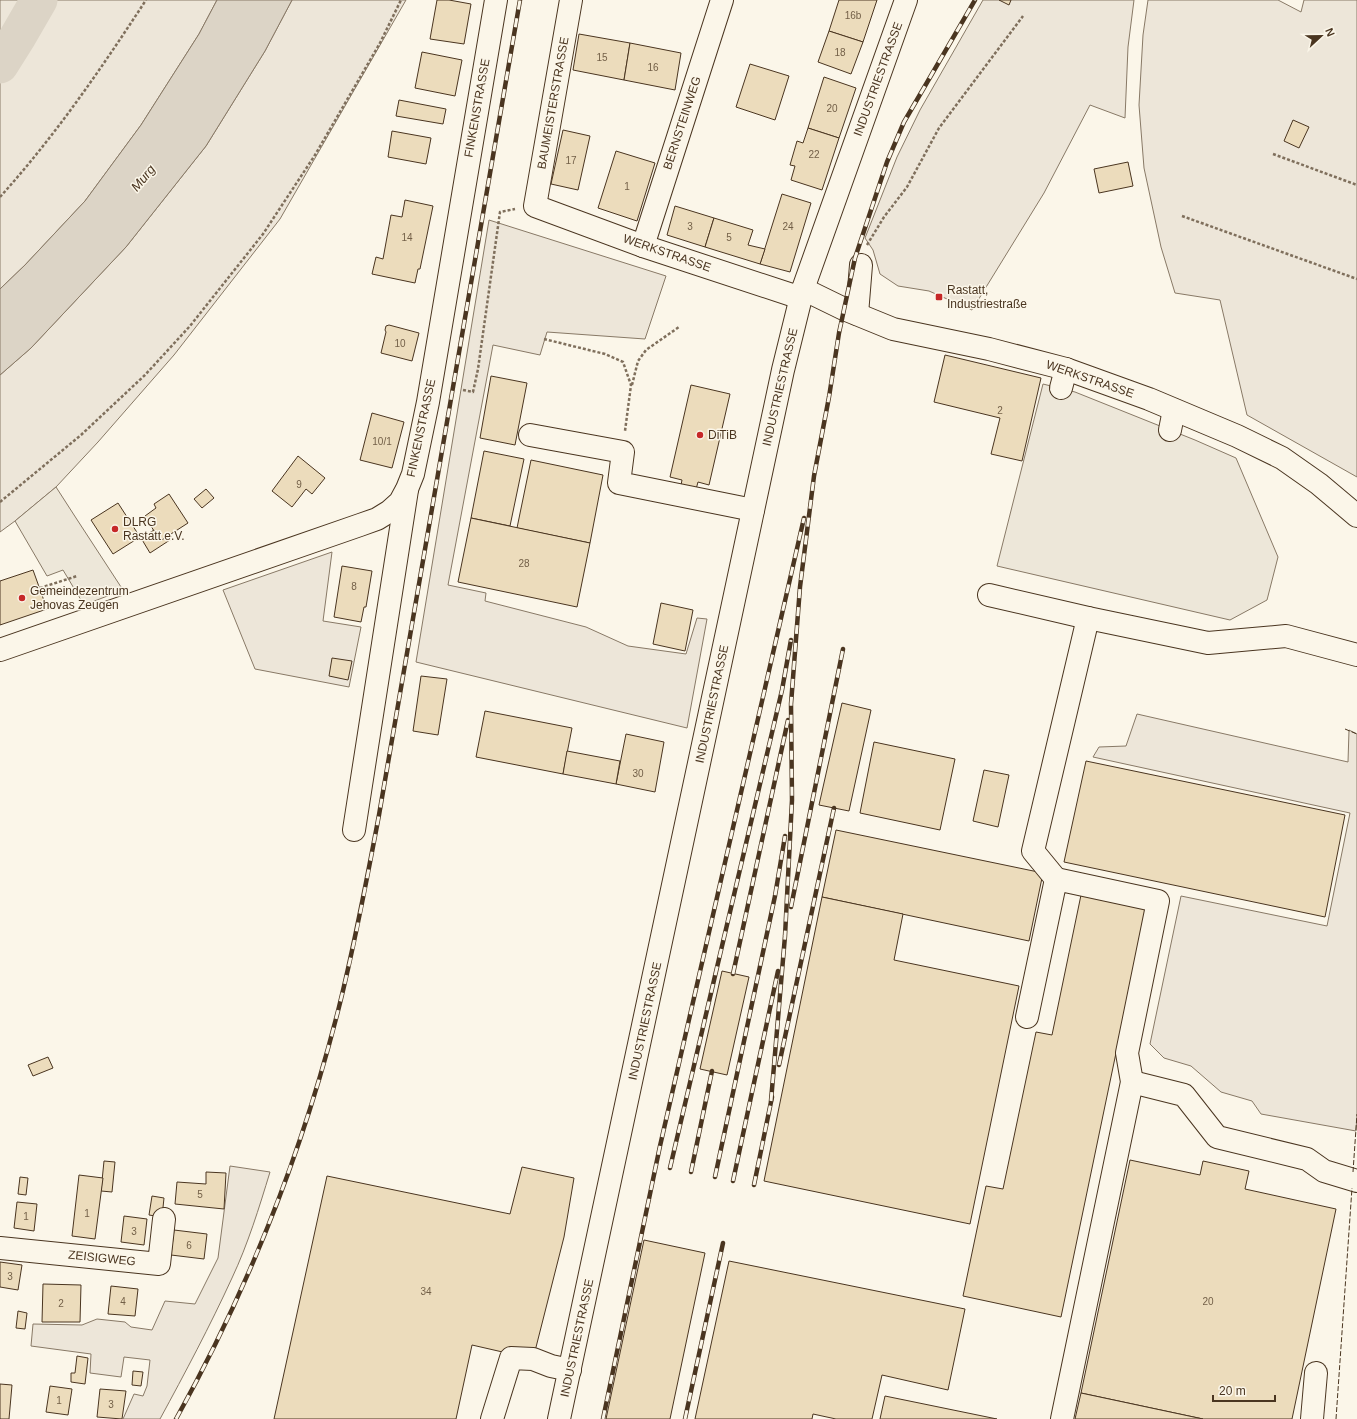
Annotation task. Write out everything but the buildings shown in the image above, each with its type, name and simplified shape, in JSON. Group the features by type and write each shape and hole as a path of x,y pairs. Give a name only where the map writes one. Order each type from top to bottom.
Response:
{"street":[{"name":"FINKENSTRASSE","path":"0,650 97,609 377,518 390,511 400,502 413,474 428,402 496,0"},
{"name":"BAUMEISTERSTRASSE","path":"535,206 571,0"},
{"name":"BERNSTEINWEG","path":"643,246 722,0"},
{"name":"INDUSTRIESTRASSE","path":"559,1419 783,370 802,294 906,0"},
{"name":"WERKSTRASSE","path":"535,206 643,246 802,294 893,329 989,349 1172,420 1237,436 1282,458 1319,484 1357,516"},
{"path":"857,314 861,265"},
{"path":"530,435 623,452 619,483 753,510"},
{"path":"354,830 407,489"},
{"path":"989,594 1088,618 1208,643 1286,636 1357,655"},
{"path":"1062,1419 1132,1082 1127,1053 1158,901 1056,879 1033,851 1088,618"},
{"path":"1027,1017 1056,879"},
{"path":"1132,1082 1184,1094 1217,1137 1307,1159 1324,1172 1357,1181"},
{"name":"ZEISIGWEG","path":"0,1248 159,1264 164,1219"},
{"path":"492,1419 511,1358 533,1359 551,1366 570,1370"},
{"path":"1312,1419 1316,1373"}],"path":[{"path":"0,197 81,98 146,0"},
{"path":"0,502 87,429 145,374 190,326 263,234 316,155 380,43 401,0"},
{"path":"861,265 867,246 884,217 907,187 939,128 1023,16"},
{"path":"1273,154 1357,185"},
{"path":"463,390 473,392 478,369 500,212 535,206"},
{"path":"1182,216 1357,279"},
{"path":"623,452 631,385 638,361 646,350 679,327"},
{"path":"544,340 605,354 622,362 631,385"},
{"path":"40,588 77,576"}],"shaded area":[{"path":"0,0 37,0 0,55"},
{"path":"46,0 217,0 199,34 141,125 85,201 25,265 0,289 0,79 8,68"},
{"path":"292,0 406,0 280,219 174,355 98,442 56,487 0,532 0,375 31,348 126,247 206,146 265,51"},
{"path":"983,0 1134,0 1128,47 1125,118 1090,105 1044,193 972,310 929,291 898,286 880,274 873,250 865,238 897,157 920,110"},
{"path":"1148,0 1278,0 1301,12 1304,0 1357,0 1357,477 1247,415 1220,300 1175,293 1161,247 1144,168 1139,105 1143,35"},
{"path":"489,220 666,276 645,339 547,332 540,355 493,345 448,585 486,593 485,601 586,627 628,646 686,654 697,618 707,619 687,728 416,662"},
{"path":"1043,384 1075,392 1236,458 1278,557 1267,600 1230,620 997,566"},
{"path":"56,487 123,590 84,605 63,570 47,576 15,521"},
{"path":"332,552 323,621 361,627 349,687 255,669 223,590"},
{"path":"1137,714 1348,762 1349,730 1357,734 1356,1131 1261,1114 1252,1101 1221,1092 1191,1066 1164,1058 1150,1044 1181,896 1327,926 1350,813 1093,757 1099,747 1126,746"},
{"path":"230,1166 270,1172 253,1226 238,1265 206,1332 160,1419 123,1419 134,1394 143,1396 147,1386 150,1360 124,1357 121,1377 90,1373 91,1354 31,1346 33,1324 82,1325 97,1319 125,1322 131,1327 152,1330 165,1301 195,1304 218,1258"}],"water":[{"name":"Murg","path":"217,0 292,0 265,51 206,146 126,247 31,348 0,375 0,289 25,265 85,201 141,125 199,34"}],"waterway":[{"path":"0,65 39,0"}],"railway":[{"path":"176,1419 227,1320 250,1270 271,1218 291,1166 308,1114 325,1060 345,983 379,815 520,0"},
{"path":"771,1101 785,936 792,800 791,704 800,587 814,476 839,333 855,258 887,162 904,122 975,0"},
{"path":"603,1419 660,1146 804,518"},
{"path":"670,1168 782,690 791,640"},
{"path":"791,907 843,649"},
{"path":"733,974 788,720"},
{"path":"779,1065 834,808"},
{"path":"715,1177 775,896 785,836"},
{"path":"733,1181 778,971"},
{"path":"691,1172 712,1071"},
{"path":"754,1185 772,1097"},
{"path":"685,1419 723,1243"}],"fence":[{"path":"1345,729 1357,734"},
{"path":"1353,1172 1357,1114"},
{"path":"1336,1419 1352,1188"}],"place":[{"name":"Rastatt, Industriestraße","path":"939,297"},
{"name":"DiTiB","path":"700,435"},
{"name":"DLRG Rastatt e.V.","path":"115,529"},
{"name":"Gemeindezentrum Jehovas Zeugen","path":"22,598"}]}
